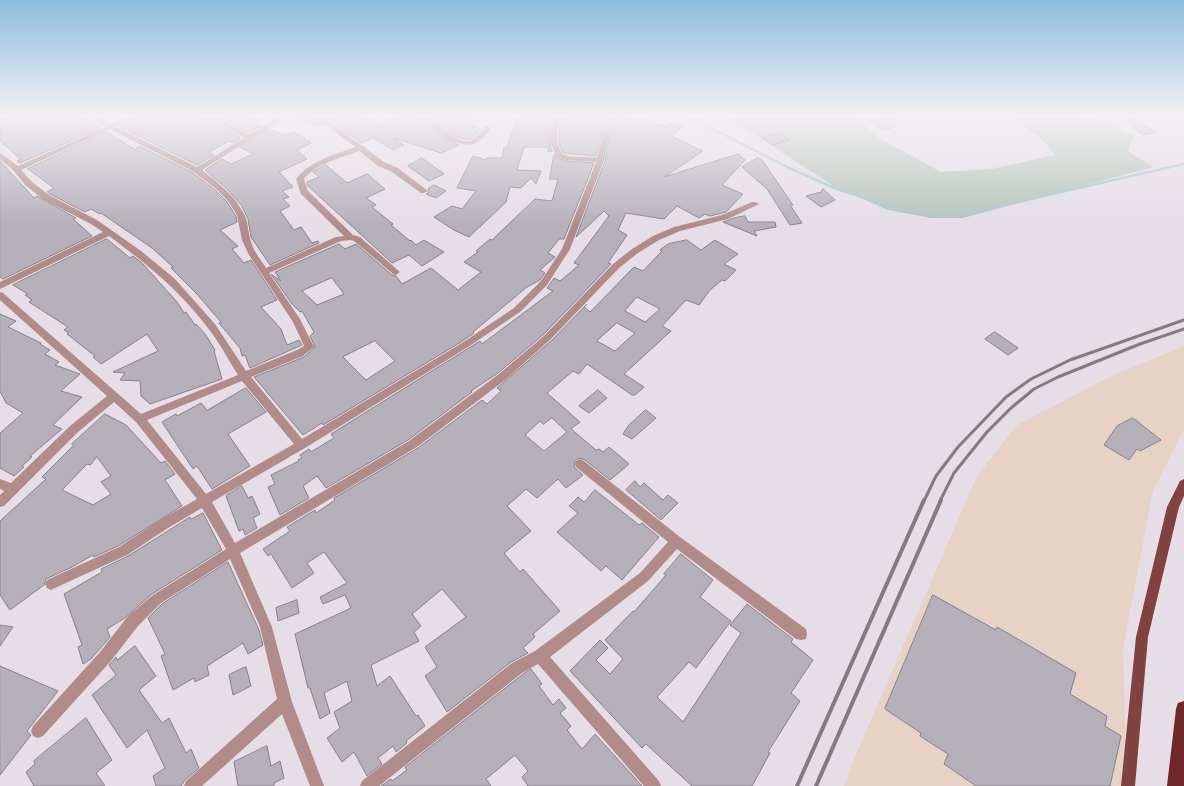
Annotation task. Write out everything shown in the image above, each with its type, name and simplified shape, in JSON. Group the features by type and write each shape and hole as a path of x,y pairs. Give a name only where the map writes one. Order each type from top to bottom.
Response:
{"highway":[{"path":"1176,786 1184,709"}],"main road":[{"path":"1128,786 1142,637 1172,507 1184,484"}],"street":[{"path":"17,169 53,153"},
{"path":"140,419 300,353 309,346 297,321 264,272 246,240 241,215 231,200 219,187 197,170 162,153"},
{"path":"197,170 224,153"},
{"path":"350,153 314,167 304,173 300,179 304,192 350,237 357,239 396,272"},
{"path":"368,153 381,164 394,170 424,192"},
{"path":"558,153 559,155 567,158 600,160"},
{"path":"51,584 123,551 164,524 301,445 465,345 516,310 544,283 566,249 602,153"},
{"path":"0,154 17,169 29,184 46,197 94,222 138,253 171,280 212,326 244,376 301,445"},
{"path":"38,731 105,657 133,621 157,599 232,551 413,444 502,377 548,337 616,266 635,251 656,238 677,229 725,218 755,204"},
{"path":"0,286 109,232"},
{"path":"264,272 339,240 350,237"},
{"path":"0,295 140,419 204,500 227,538 266,627 285,702 316,786"},
{"path":"0,502 74,429 114,396"},
{"path":"580,464 676,541 801,634"},
{"path":"0,484 13,489"},
{"path":"367,786 518,668 540,656 644,577 676,541"},
{"path":"540,656 654,786"},
{"path":"191,786 285,702"}],"shaded area":[{"path":"1184,346 1184,429 1153,491 1123,648 1127,786 844,786 857,752 977,476 1016,426 1103,380"}],"green space":[{"path":"782,153 906,153 941,172 992,169 1055,155 1053,153 1131,153 1153,167 963,218 931,218 888,210 835,187"}],"building":[{"path":"14,153 44,153 20,163 17,161 21,159"},
{"path":"63,153 152,153 193,173 215,190 227,202 236,216 237,222 220,230 238,246 232,249 244,263 251,260 277,300 261,307 281,329 287,345 299,340 302,345 250,368 245,355 242,356 240,348 219,323 221,322 196,293 171,268 173,267 152,248 101,213 100,214 91,209 85,212 50,194 47,192 54,188 28,169"},
{"path":"172,153 210,153 214,155 197,165"},
{"path":"251,153 300,153 307,159 279,172 293,187 282,191 289,197 283,199 290,206 280,211 294,230 301,227 312,243 318,241 319,243 270,265 251,237 248,219 242,206 227,189 205,170 222,159 231,164 253,154"},
{"path":"503,153 522,153 517,170 541,171 536,184 531,178 521,188 510,187 506,202 469,237 454,230 434,217 452,206 462,209 476,191 457,188 473,156 486,160 487,158 502,158"},
{"path":"563,153 597,153 596,156"},
{"path":"607,153 700,153 664,177 738,154 745,160 722,185 743,194 726,212 710,216 705,214 699,218 677,206 664,219 626,213 618,230 627,235 608,263 611,264 544,334 498,373 471,391 472,392 408,440 326,488 317,476 303,486 309,498 280,515 268,487 275,484 271,475 299,461 298,460 302,458 300,455 309,449 311,452 334,438 331,434 480,341 482,344 553,291 547,288 554,278 560,281 579,265 574,263 609,216 604,211 576,237 605,161"},
{"path":"554,155 556,158 567,161 594,163 564,239 559,239 548,253 555,257 540,270 545,273 540,280 527,287 473,332 474,333 461,342 323,425 322,423 303,435 254,377 304,357 315,347 310,336 314,332 302,311 300,312 292,304 271,274 281,281 275,272 339,244 345,249 356,244 392,275 396,276 402,284 431,268 458,290 481,272 464,262 478,252 476,251 490,239 492,240 535,199 552,201 558,179 550,179","holes":["332,278 344,294 317,305 302,291","375,341 395,361 366,380 343,357"]},
{"path":"422,158 444,174 429,181 408,166"},
{"path":"758,158 762,160 793,205 790,205 802,223 790,225 767,189 742,167"},
{"path":"0,161 34,198 37,196 76,218 73,219 92,236 3,279 0,277"},
{"path":"326,165 347,183 367,174 385,189 366,198 376,205 372,207 393,224 391,225 416,245 424,240 444,252 422,266 409,255 392,263 308,186 307,182 319,177 313,172"},
{"path":"434,185 446,191 436,198 426,194 429,192 428,189"},
{"path":"823,189 835,200 821,207 806,196 821,192"},
{"path":"745,216 748,222 775,222 776,227 754,231 757,236 723,222"},
{"path":"107,239 130,258 133,256 142,263 177,302 184,313 186,312 195,325 196,324 205,334 215,350 214,351 222,379 150,404 141,396 140,381 120,380 125,373 113,372 158,351 147,334 101,364 93,357 95,356 67,334 69,333 64,330 68,327 29,302 32,300 25,295 28,294 13,285"},
{"path":"687,240 701,250 715,240 738,254 724,264 736,270 725,281 722,280 710,290 699,305 686,300 662,326 671,331 624,374 644,387 635,395 632,395 587,364 579,374 573,371 547,393 580,422 571,429 596,450 599,449 603,452 609,447 629,464 610,480 585,460 579,458 574,464 575,468 583,475 566,488 558,479 537,498 526,489 507,506 531,531 504,553 520,572 523,569 560,611 533,634 535,637 523,648 528,653 511,662 447,712 425,676 437,667 425,647 466,617 442,589 412,614 421,626 414,632 419,641 371,665 377,686 390,676 416,716 418,715 425,726 406,741 407,743 396,752 393,746 378,758 382,764 367,776 354,752 342,762 327,738 340,728 334,712 352,701 347,681 324,693 330,713 320,719 310,688 308,688 295,634 351,608 345,595 323,604 320,597 347,583 324,552 307,563 314,573 292,588 271,554 268,556 263,549 290,531 287,527 315,510 316,513 335,500 334,498 418,448 482,400 487,404 501,391 497,388 552,340 584,307 590,312 634,267 643,271 662,251 660,250 668,244","holes":["637,297 660,309 645,322 625,311","617,323 635,333 615,351 597,341","552,418 567,432 544,451 525,435 540,421 543,424"]},
{"path":"0,314 16,321 8,327 41,343 40,344 50,350 45,354 59,362 55,365 80,374 61,391 82,397 53,425 62,429 30,456 32,457 14,476 0,468 0,433 23,413 6,403 0,391"},
{"path":"995,332 1018,348 1008,355 985,339"},
{"path":"246,388 266,412 228,434 250,466 212,489 197,466 193,469 162,422 201,403 207,410"},
{"path":"598,390 607,398 589,413 579,406"},
{"path":"646,410 656,418 632,439 623,434 629,425"},
{"path":"105,414 126,425 161,463 165,461 175,474 165,480 182,506 118,546 94,557 93,555 46,579 44,585 10,610 0,595 0,521 46,479 42,477 74,445 72,444","holes":["97,457 111,476 101,482 111,494 93,505 62,490 87,464 90,465"]},
{"path":"1133,418 1161,440 1140,451 1137,449 1129,460 1104,445 1117,426"},
{"path":"635,481 640,487 644,483 663,500 668,495 678,503 661,520 626,490"},
{"path":"242,486 248,498 252,496 260,514 253,518 257,528 245,535 243,529 239,531 226,496"},
{"path":"595,490 639,525 642,523 659,537 622,580 606,566 601,571 557,532 578,513 569,506 578,497 584,502"},
{"path":"203,513 222,550 152,594 125,618 107,629 110,637 91,659 83,664 78,647 82,645 64,594 102,572 101,569 128,556 190,517 191,519"},
{"path":"681,554 713,580 700,597 731,621 696,668 689,662 657,697 683,722 741,633 730,625 747,604 793,639 791,642 813,660 791,693 800,701 768,752 770,753 752,786 692,786 646,744 642,748 570,671 600,640 608,648 596,660 610,674 623,659 605,640 633,611 634,612 666,575 664,574"},
{"path":"228,562 259,630 263,645 248,654 243,643 207,666 209,675 195,682 194,678 173,690 161,656 165,654 148,618 162,604"},
{"path":"933,595 996,630 997,627 1076,673 1070,694 1107,716 1105,726 1121,736 1110,786 976,786 944,764 948,754 920,736 921,733 885,709"},
{"path":"297,600 299,613 278,621 276,608"},
{"path":"0,625 13,627 0,646"},
{"path":"135,646 156,676 139,690 162,723 169,718 186,753 191,749 199,768 185,780 181,786 156,786 153,776 165,768 147,730 127,748 92,695 116,675 109,665 116,657 117,660"},
{"path":"0,666 58,691 27,731 31,735 0,775"},
{"path":"246,667 251,686 233,695 229,675"},
{"path":"531,669 542,684 539,686 553,705 559,699 566,708 560,713 571,726 567,730 582,749 595,734 642,786 528,786 522,777 528,771 515,755 486,779 491,786 381,786 391,779 392,781 407,770 405,767"},
{"path":"86,718 112,760 96,773 105,786 34,786 26,772 35,764 34,761"},
{"path":"267,746 271,766 280,761 284,778 274,783 274,786 238,786 234,762"}],"waterway":[{"path":"759,153 837,189 909,211 937,214 978,211 1184,164"}],"railway":[{"path":"924,501 936,476 958,447 1006,397 1031,379 1070,360 1184,320"},
{"path":"940,501 954,473 987,432 1011,408 1034,389 1058,377 1140,344 1184,329"},
{"path":"797,786 924,500"},
{"path":"816,786 941,500"}]}
